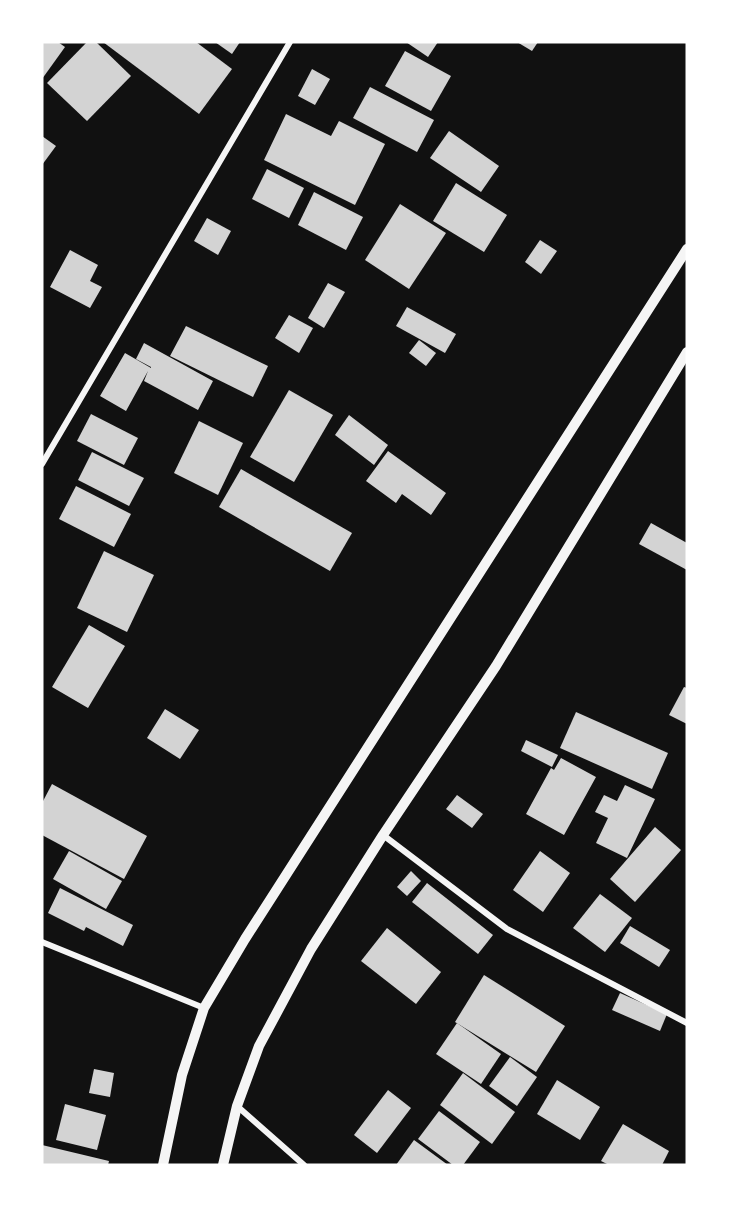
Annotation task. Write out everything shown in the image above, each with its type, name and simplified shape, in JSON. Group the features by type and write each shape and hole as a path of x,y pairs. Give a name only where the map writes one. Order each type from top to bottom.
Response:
{"street":[{"path":"42,464 290,42"},
{"path":"164,1165 182,1076 204,1008 244,939 687,249"},
{"path":"223,1165 237,1106 259,1046 311,949 383,835 496,666 687,352"},
{"path":"383,835 507,929 687,1023"},
{"path":"42,942 204,1008"},
{"path":"237,1106 304,1165"}],"building":[{"path":"42,42 58,42 65,47 42,79"},
{"path":"87,42 96,42 131,76 87,121 47,83"},
{"path":"103,42 196,42 232,69 199,114"},
{"path":"215,42 240,42 232,54"},
{"path":"406,42 438,42 428,57"},
{"path":"517,42 538,42 532,51"},
{"path":"405,51 451,76 431,111 385,86"},
{"path":"312,69 330,79 315,105 298,96"},
{"path":"370,87 434,120 417,152 353,118"},
{"path":"286,114 331,136 339,121 385,144 355,205 264,160"},
{"path":"449,131 499,166 481,192 430,158"},
{"path":"42,136 56,146 42,165"},
{"path":"267,169 304,188 289,218 252,199"},
{"path":"456,183 507,215 484,252 433,221"},
{"path":"314,192 363,217 346,250 298,225"},
{"path":"400,204 446,233 409,289 365,260"},
{"path":"207,218 231,231 218,255 194,241"},
{"path":"540,240 557,251 541,274 525,262"},
{"path":"70,250 98,265 90,281 102,287 90,308 50,287"},
{"path":"328,283 345,292 324,328 308,318"},
{"path":"407,307 456,334 445,353 396,326"},
{"path":"289,315 313,328 299,353 275,338"},
{"path":"186,326 268,366 253,397 170,356"},
{"path":"419,340 436,353 426,366 409,353"},
{"path":"144,343 213,381 198,410 144,381 148,371 126,411 100,396 125,353 151,368 136,359"},
{"path":"289,390 333,415 294,482 250,457"},
{"path":"91,414 138,438 124,465 77,441"},
{"path":"349,415 388,445 374,465 335,435"},
{"path":"199,421 243,443 218,495 174,473"},
{"path":"388,451 446,493 431,515 402,494 396,503 366,481"},
{"path":"92,452 144,478 129,506 78,480"},
{"path":"241,469 352,533 330,571 219,507"},
{"path":"76,486 131,514 114,547 59,519"},
{"path":"651,523 687,543 687,570 639,544"},
{"path":"104,551 154,575 127,632 77,608"},
{"path":"89,625 125,646 88,708 52,687"},
{"path":"684,687 687,688 687,724 669,715"},
{"path":"165,709 199,730 180,759 147,738"},
{"path":"576,712 668,753 652,789 560,748"},
{"path":"526,740 558,755 552,767 521,751"},
{"path":"561,758 596,777 564,835 526,814 551,768 554,770"},
{"path":"52,784 147,836 124,879 42,835 42,803"},
{"path":"625,785 655,799 627,858 596,843 608,818 595,812 604,795 617,801"},
{"path":"457,795 483,814 472,828 446,809"},
{"path":"655,827 681,850 635,902 610,879"},
{"path":"69,851 122,881 106,909 53,879"},
{"path":"540,851 570,873 543,912 513,890"},
{"path":"411,871 421,881 407,896 397,887"},
{"path":"427,883 493,935 478,954 412,902"},
{"path":"60,888 133,925 123,946 86,927 84,931 48,913"},
{"path":"600,894 632,918 605,952 573,928"},
{"path":"630,926 670,950 659,967 620,943"},
{"path":"387,928 441,972 416,1004 361,961"},
{"path":"484,975 565,1026 536,1072 455,1022"},
{"path":"620,993 667,1014 660,1031 612,1010"},
{"path":"457,1023 501,1054 481,1084 436,1054"},
{"path":"510,1057 537,1077 517,1106 489,1086"},
{"path":"94,1069 114,1073 110,1097 89,1093"},
{"path":"463,1073 515,1112 492,1144 440,1105"},
{"path":"557,1080 600,1107 580,1140 537,1114"},
{"path":"388,1090 411,1108 377,1153 354,1135"},
{"path":"65,1104 106,1115 97,1150 56,1140"},
{"path":"439,1111 480,1142 463,1165 453,1165 418,1139"},
{"path":"623,1124 669,1151 662,1165 609,1165 601,1161"},
{"path":"414,1140 448,1165 396,1165"},
{"path":"42,1145 109,1161 108,1165 42,1165"}]}
